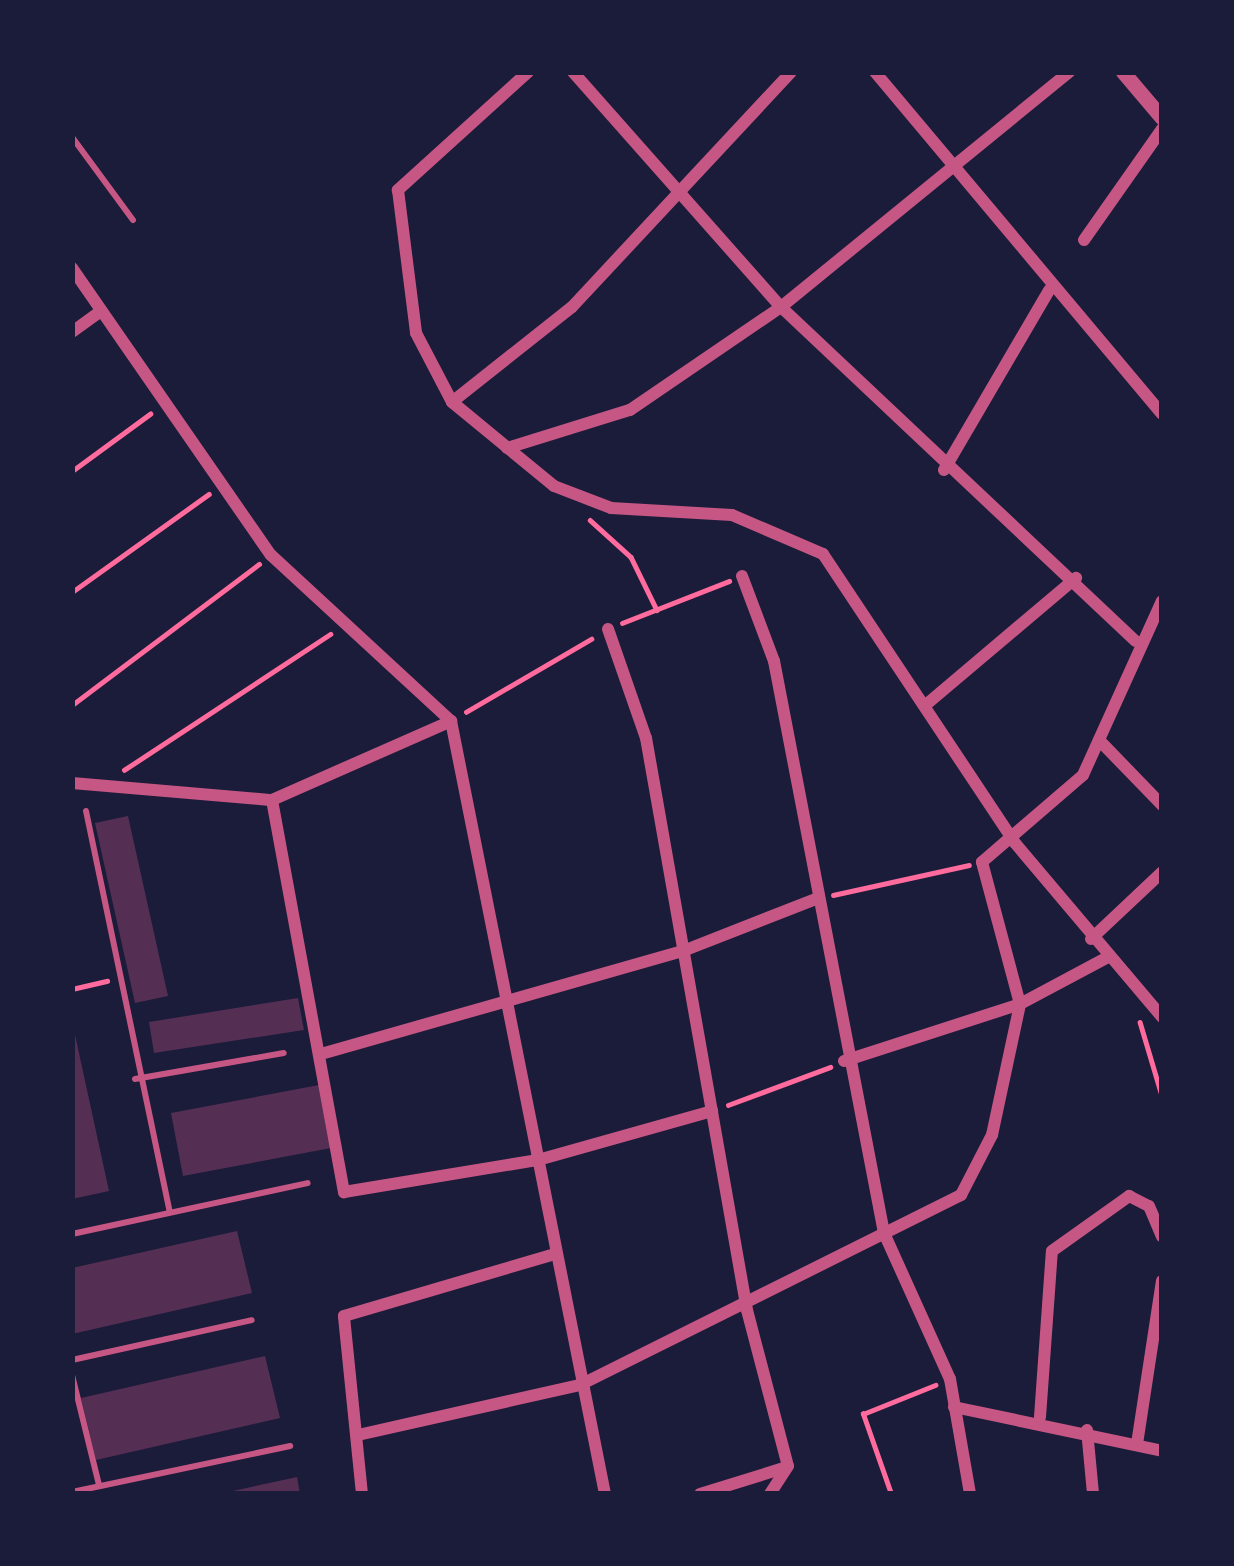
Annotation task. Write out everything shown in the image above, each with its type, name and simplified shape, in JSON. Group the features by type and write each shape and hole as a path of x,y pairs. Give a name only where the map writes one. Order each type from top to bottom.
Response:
{"street":[{"path":"528,72 398,190 416,333 452,402 554,486 610,508 732,515 823,554 928,703 1015,843 1135,997 1162,1017"},
{"path":"573,72 676,194 782,307 944,470 1076,578 1136,641"},
{"path":"452,402 572,307 791,72"},
{"path":"875,72 950,160 1049,290 1161,411"},
{"path":"507,448 630,410 782,307 950,160 1069,72"},
{"path":"1123,72 1162,118"},
{"path":"1084,240 1162,129"},
{"path":"72,268 217,488 271,555 353,620 451,722 605,1494"},
{"path":"944,470 1049,290"},
{"path":"72,332 101,311"},
{"path":"742,577 774,661 844,1061 884,1233 950,1379 970,1494"},
{"path":"928,703 1076,578"},
{"path":"358,1435 580,1385 748,1310 884,1233 961,1196 978,1173 1020,1004 982,862 1015,843 1083,775 1136,641 1162,601"},
{"path":"608,629 646,738 748,1310 788,1466 770,1494"},
{"path":"72,782 272,800 451,722"},
{"path":"1100,740 1162,805"},
{"path":"272,800 344,1192 538,1160 712,1111"},
{"path":"1091,939 1162,872"},
{"path":"321,1054 683,951 816,899"},
{"path":"844,1061 1020,1004 1106,958"},
{"path":"1040,1417 1052,1250 1130,1196 1149,1206 1162,1236"},
{"path":"362,1494 344,1316 554,1254"},
{"path":"1137,1444 1162,1281"},
{"path":"954,1407 1040,1417 1162,1451"},
{"path":"1087,1430 1093,1494"},
{"path":"700,1494 788,1466"}],"lane":[{"path":"72,137 133,220"},
{"path":"86,811 135,1079 170,1210"},
{"path":"135,1079 284,1053"},
{"path":"72,1234 308,1183"},
{"path":"72,1360 252,1320"},
{"path":"72,1376 99,1485"},
{"path":"72,1492 290,1446"}],"path":[{"path":"72,471 162,405"},
{"path":"72,592 217,488"},
{"path":"585,514 631,557 657,610"},
{"path":"72,706 271,555"},
{"path":"451,722 608,629 742,577"},
{"path":"100,787 353,620"},
{"path":"816,899 982,862"},
{"path":"72,988 118,978"},
{"path":"1135,997 1162,1096"},
{"path":"712,1111 844,1061"},
{"path":"891,1494 863,1414 950,1379"}],"building":[{"path":"128,816 168,996 135,1003 95,823"},
{"path":"298,998 304,1030 154,1053 149,1022"},
{"path":"72,1021 109,1191 72,1199"},
{"path":"319,1085 331,1148 183,1176 171,1113"},
{"path":"237,1231 252,1293 72,1334 72,1268"},
{"path":"265,1356 280,1418 96,1460 81,1398"},
{"path":"297,1477 300,1494 228,1494 228,1492"}]}
